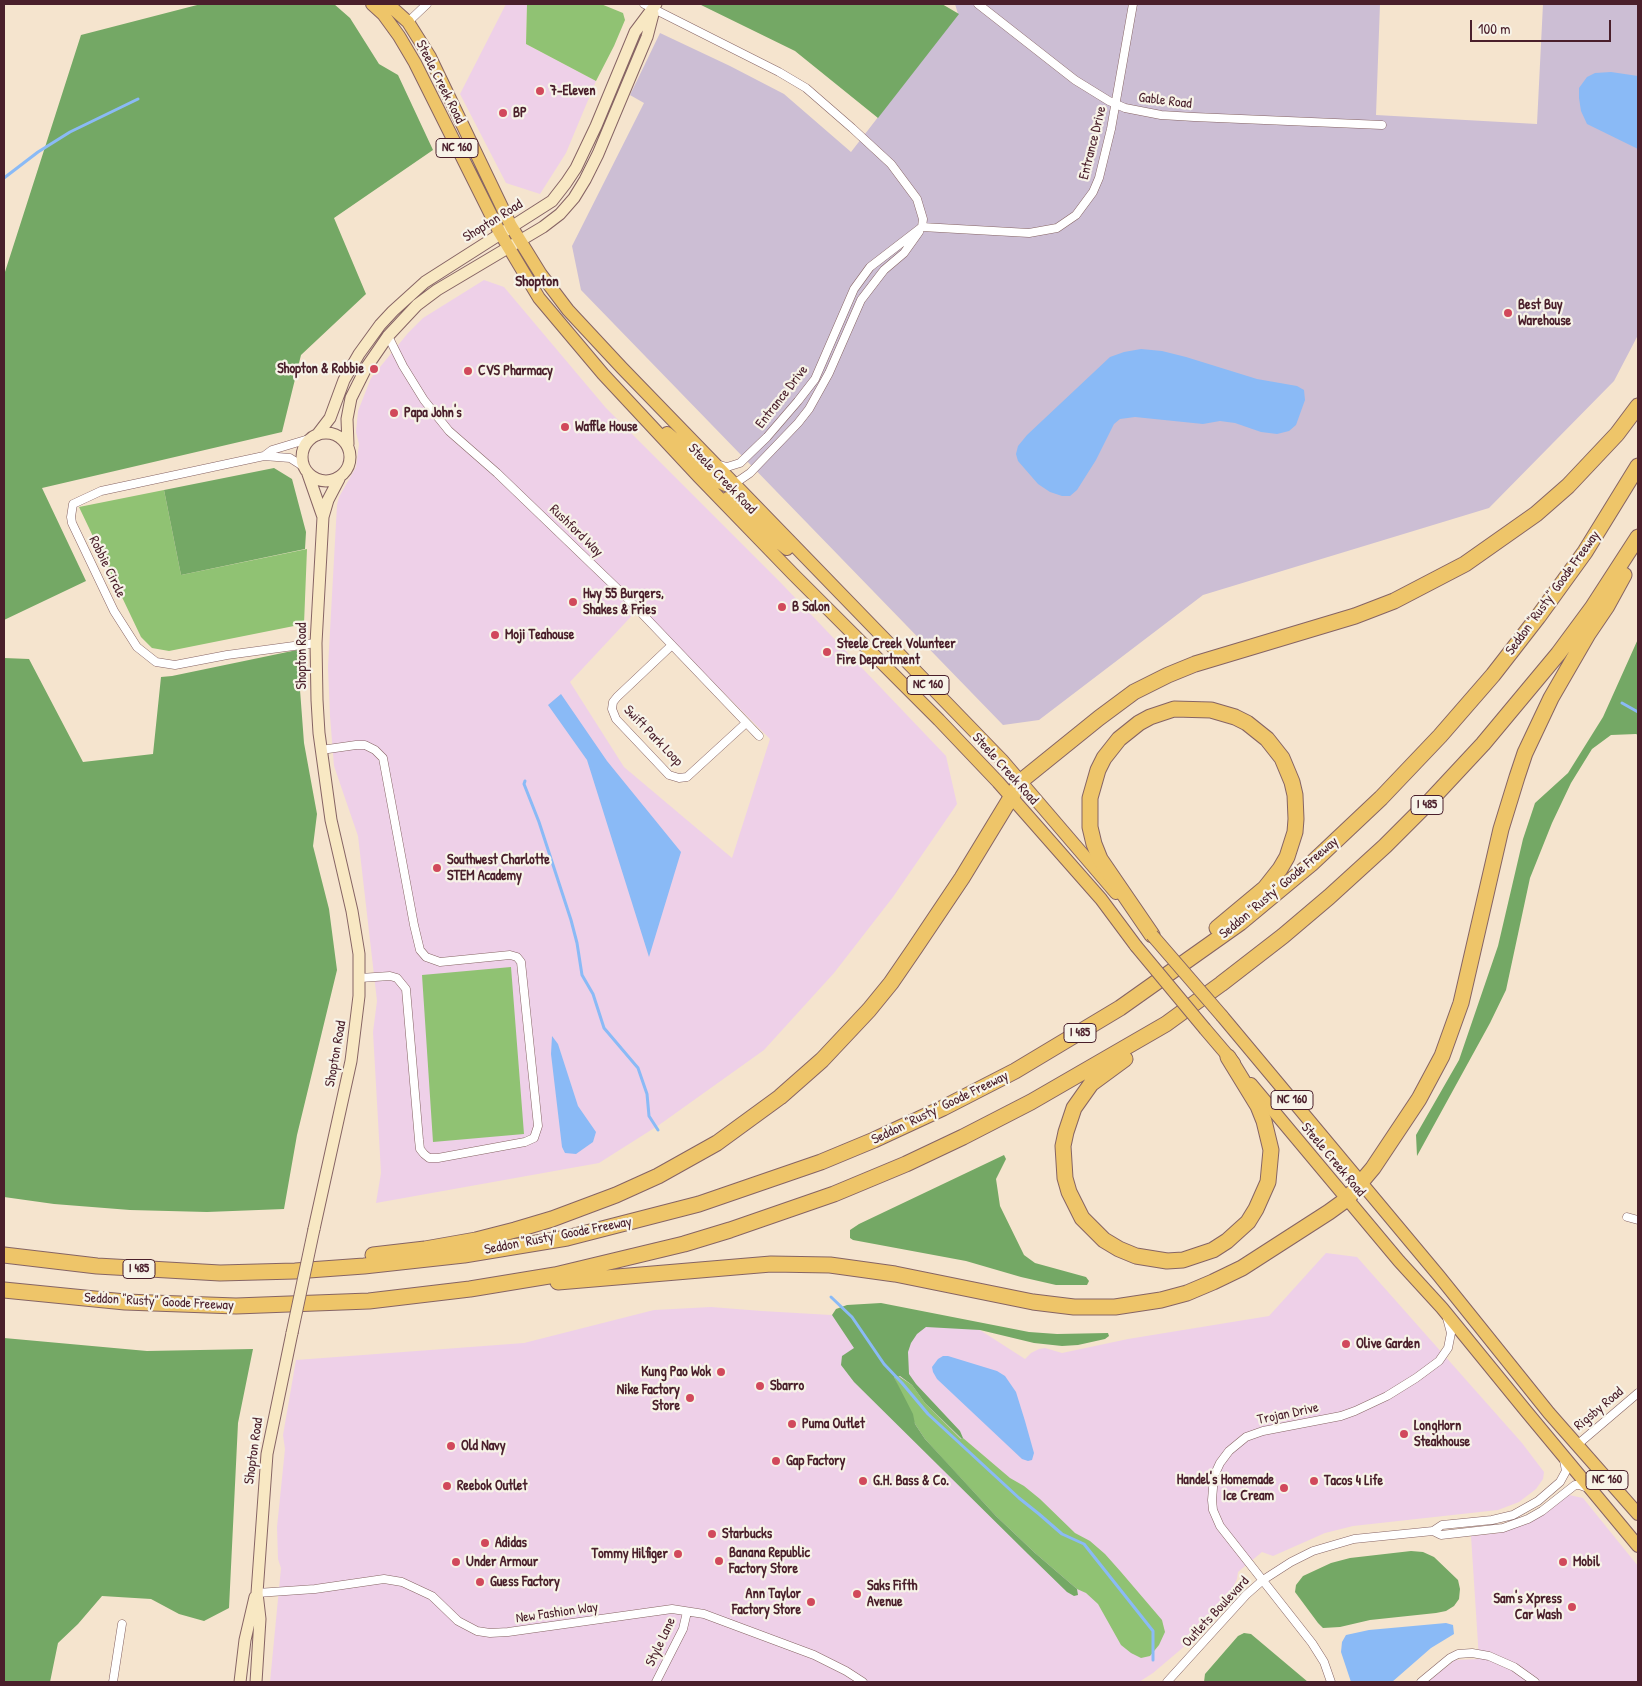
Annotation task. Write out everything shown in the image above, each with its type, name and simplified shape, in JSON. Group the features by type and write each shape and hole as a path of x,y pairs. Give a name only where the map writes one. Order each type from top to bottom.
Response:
{"highway":[{"path":"220,1273 425,1249 476,1240 515,1230 590,1206 616,1195 658,1176 717,1143 780,1097 822,1060 869,1010 891,983 962,878 1021,781 1119,703 1153,682 1195,664 1355,616 1394,601 1465,564 1536,514 1568,486 1617,434 1638,406"},
{"name":"Seddon \"Rusty\" Goode Freeway","path":"4,1255 97,1266 220,1273 356,1267 464,1255 567,1238 699,1204 822,1162 891,1132 1016,1071 1120,1008 1240,923 1311,864 1382,798 1440,736 1493,675 1585,552 1638,466"},
{"name":"Seddon \"Rusty\" Goode Freeway","path":"4,1290 125,1302 236,1306 369,1300 470,1289 555,1275 684,1244 834,1194 930,1152 1023,1106 1166,1024 1290,931 1378,853 1483,744 1558,654 1592,608 1638,537"},
{"path":"470,1289 659,1274 731,1266 830,1264 895,1274 1054,1305 1095,1308 1161,1300 1187,1293 1242,1268 1347,1199 1361,1184 1419,1099 1442,1056 1461,1003 1501,828 1526,753 1551,698 1588,634 1607,606 1638,547"},
{"path":"1120,1008 1265,888 1280,869 1291,845 1296,819 1295,795 1282,758 1258,731 1235,717 1222,712 1202,709 1174,709 1140,723 1119,739 1111,748 1098,770 1093,784 1089,812 1094,844 1108,874 1152,935"},
{"path":"1166,1024 1091,1084 1074,1108 1066,1132 1063,1161 1069,1192 1082,1218 1104,1240 1118,1249 1153,1260 1182,1260 1213,1250 1227,1241 1243,1227 1256,1209 1268,1182 1271,1150 1258,1106 1228,1057"}],"main road":[{"name":"Steele Creek Road","path":"372,4 399,36 415,63 514,244 539,298 578,346 692,470 939,720 1011,797 1101,899 1136,946 1228,1057 1399,1261 1442,1308 1638,1546"},
{"name":"Steele Creek Road","path":"388,4 408,22 430,57 506,229"},
{"name":"Steele Creek Road","path":"514,244 540,273 583,328 1021,781 1222,1016 1577,1445 1638,1514"},
{"path":"627,399 690,452 717,481 725,485 734,484"},
{"path":"723,501 728,498 734,500 766,532 835,589"},
{"path":"1526,1411 1537,1412 1569,1447 1573,1448 1577,1445"}],"street":[{"path":"408,22 427,4"},
{"name":"Gable Road","path":"978,4 1075,80 1125,108 1161,115 1382,125"},
{"name":"Entrance Drive","path":"714,464 727,466 740,463 798,401 815,379 854,289 870,267 922,227 1029,233 1057,228 1067,222 1086,205 1098,178 1116,104 1134,4"},
{"name":"Shopton Road","path":"315,436 330,418 338,394 352,366 380,325 410,294 425,282 552,200 566,183 576,168 596,126 635,32 651,5"},
{"name":"Shopton Road","path":"348,444 347,419 351,398 366,368 388,336 417,306 437,290 560,214 574,198 598,154 647,37 651,5"},
{"path":"651,5 806,88 878,151 896,170 916,199 923,219 922,227"},
{"name":"Entrance Drive","path":"734,484 750,473 809,409 829,373 861,300 884,270 908,249 922,227"},
{"name":"Rushford Way","path":"388,336 403,366 424,400 449,431 498,473 626,597 759,736"},
{"path":"326,433 335,434 342,437 348,444 350,462 348,470 339,479 328,482 321,481 314,479 306,470 302,452 306,444 315,436 326,433"},
{"name":"Robbie Circle","path":"264,456 272,450 315,436"},
{"name":"Robbie Circle","path":"306,470 290,458 264,456 102,492 73,504 71,512 72,522 114,611 137,647 156,662 175,665 227,655 316,643"},
{"name":"Shopton Road","path":"306,470 323,517"},
{"name":"Shopton Road","path":"240,1682 245,1640 256,1592 267,1454 351,1061 358,1012 360,978 358,954 352,911 331,820 321,750 317,700 316,643 323,517 328,500 339,479"},
{"name":"Swift Park Loop","path":"672,645 613,702 612,709 616,719 669,775 679,778 687,777 746,722"},
{"path":"321,750 365,745 376,750 384,758 414,926 420,950 426,957 440,962 510,955 517,957 521,962 538,1126 534,1138 525,1142 438,1158 429,1158 424,1154 420,1149 419,1140 406,989 397,978 390,976 360,978"},
{"path":"1627,1217 1638,1220"},
{"name":"Trojan Drive","path":"1331,1682 1324,1662 1312,1643 1227,1536 1216,1516 1212,1500 1214,1476 1219,1465 1234,1446 1251,1435 1281,1427 1342,1416 1399,1390 1428,1370 1445,1354 1448,1348 1449,1325 1442,1308"},
{"name":"Rigsby Road","path":"1577,1445 1638,1393"},
{"name":"Outlets Boulevard","path":"1167,1682 1182,1668 1236,1606 1263,1580 1303,1556 1337,1543 1365,1537 1433,1530 1442,1525 1504,1518 1538,1501 1563,1479 1566,1466 1561,1454"},
{"name":"Outlets Boulevard","path":"1433,1530 1440,1535 1504,1528 1528,1519 1575,1485 1584,1486 1591,1490"},
{"name":"New Fashion Way","path":"256,1592 316,1589 384,1579 402,1582 432,1596 458,1621 477,1631 490,1633 672,1608 704,1614 814,1655 863,1682"},
{"name":"Shopton Road","path":"256,1592 260,1619 256,1682"},
{"name":"Style Lane","path":"656,1682 683,1629 687,1612"},
{"path":"113,1682 122,1624"},
{"path":"1421,1682 1450,1658 1472,1652 1489,1656 1514,1667 1535,1682"}],"shaded area":[{"path":"506,4 527,4 526,44 596,81 566,153 540,194 506,183 460,94"},
{"path":"955,4 1380,4 1376,115 1537,124 1543,4 1638,4 1638,335 1614,381 1489,508 1203,595 1039,720 1003,725 581,290 572,246 644,103 630,95 660,33 784,94 851,152 958,14"},
{"path":"484,280 504,287 606,408 781,583 946,756 957,804 893,897 834,973 764,1050 659,1125 599,1163 376,1203 381,1173 373,1032 377,1001 358,836 334,766 328,667 337,505 339,497 356,467 359,444 356,432 358,411 371,378 408,333 423,318","holes":["639,608 770,739 732,858 624,767 570,682"]},
{"path":"1326,1253 1357,1257 1522,1443 1544,1472 1543,1479 1536,1489 1519,1502 1498,1510 1353,1526 1325,1533 1273,1556 1262,1552 1238,1572 1231,1591 1186,1645 1153,1673 1139,1682 270,1682 281,1568 278,1559 277,1527 285,1449 283,1435 296,1360 524,1343 654,1310 711,1307 969,1323 1025,1359 1039,1349 1045,1348 1062,1353 1128,1339 1269,1316"},
{"path":"1569,1495 1583,1498 1638,1566 1638,1682 1427,1682 1455,1660 1479,1659 1471,1536 1499,1533 1531,1521"}],"green space":[{"path":"201,4 334,4 350,18 379,64 398,75 433,150 334,218 366,294 301,355 282,432 42,488 86,581 4,620 4,275 81,35"},
{"path":"527,4 601,4 623,13 625,20 596,81 526,44"},
{"path":"699,4 942,4 959,14 878,118 795,51"},
{"path":"274,468 292,479 306,532 305,549 181,575 164,490"},
{"path":"164,490 181,575 307,549 304,624 169,651 152,648 141,637 79,507"},
{"path":"1638,639 1638,735 1611,735 1592,749 1571,783 1552,823 1530,878 1506,990 1417,1156 1416,1135 1459,1060 1498,946 1523,839 1535,803 1568,773 1603,717"},
{"path":"297,650 304,743 317,814 313,846 329,909 337,970 297,1135 284,1209 207,1212 130,1210 54,1204 4,1197 4,658 29,659 83,762 153,754 161,677"},
{"path":"511,967 524,1134 433,1142 422,975"},
{"path":"1004,1155 1006,1159 996,1179 1000,1206 1024,1255 1035,1263 1086,1277 1089,1281 1087,1285 1056,1285 966,1261 850,1238 850,1230 859,1224"},
{"path":"881,1303 1029,1332 1057,1334 1108,1333 1109,1336 1105,1339 1078,1345 1062,1346 1034,1343 980,1330 926,1327 917,1334 911,1343 908,1352 909,1374 960,1431 962,1439 925,1403 912,1385 900,1376 894,1377 913,1414 915,1424 925,1439 996,1516 1077,1589 1078,1595 1074,1596 1067,1592 854,1382 841,1365 842,1356 854,1348 832,1315 836,1309 847,1305"},
{"path":"4,1338 147,1351 253,1349 238,1423 229,1608 204,1621 179,1614 151,1599 102,1596 78,1624 58,1643 50,1682 4,1682"},
{"path":"897,1375 912,1385 925,1403 961,1439 963,1438 1010,1478 1024,1486 1075,1533 1090,1541 1105,1554 1162,1620 1165,1632 1159,1645 1150,1656 1141,1658 1121,1645 1098,1604 1086,1593 1077,1589 1035,1553 996,1516 925,1439 915,1424 894,1377"},
{"path":"1411,1551 1423,1552 1434,1557 1458,1580 1460,1589 1459,1599 1454,1606 1446,1611 1436,1613 1370,1620 1340,1627 1323,1628 1295,1592 1296,1585 1303,1576 1331,1563 1350,1558"},
{"path":"1244,1633 1251,1634 1308,1682 1204,1682 1205,1674 1238,1636"}],"water":[{"path":"1611,72 1638,76 1638,149 1587,124 1581,111 1579,88 1587,77 1595,73"},
{"path":"1141,349 1162,351 1257,379 1297,386 1304,390 1305,400 1296,425 1289,431 1277,434 1261,432 1235,423 1220,421 1203,424 1135,417 1120,419 1114,424 1096,460 1077,490 1070,496 1062,496 1050,492 1038,484 1018,461 1016,454 1018,446 1027,435 1110,357"},
{"path":"561,694 607,761 681,852 649,957 587,760 548,705"},
{"path":"552,1036 558,1044 578,1106 596,1132 593,1142 576,1154 565,1153 562,1147 551,1054"},
{"path":"943,1356 997,1371 1005,1376 1016,1392 1034,1453 1032,1460 1022,1459 937,1379 932,1367"},
{"path":"1446,1623 1453,1625 1454,1634 1431,1648 1392,1682 1351,1682 1341,1652 1342,1642 1346,1635 1369,1630"}],"waterway":[{"path":"4,178 38,152 70,132 138,99"},
{"path":"1622,703 1638,712"},
{"path":"525,781 524,784 539,822 571,920 582,975 593,994 604,1028 638,1068 647,1094 649,1116 658,1130"},
{"path":"831,1297 852,1317 884,1364 928,1414 1019,1498 1062,1534 1084,1544 1153,1631 1153,1660"}],"place":[{"name":"7-Eleven","path":"540,91"},
{"name":"BP","path":"503,113"},
{"name":"Best Buy Warehouse","path":"1508,313"},
{"name":"Shopton & Robbie","path":"374,369"},
{"name":"CVS Pharmacy","path":"468,371"},
{"name":"Papa John's","path":"394,413"},
{"name":"Waffle House","path":"565,427"},
{"name":"Hwy 55 Burgers, Shakes & Fries","path":"573,602"},
{"name":"B Salon","path":"782,607"},
{"name":"Moji Teahouse","path":"495,635"},
{"name":"Steele Creek Volunteer Fire Department","path":"827,652"},
{"name":"Southwest Charlotte STEM Academy","path":"437,868"},
{"name":"Olive Garden","path":"1346,1344"},
{"name":"Kung Pao Wok","path":"721,1372"},
{"name":"Sbarro","path":"760,1386"},
{"name":"Nike Factory Store","path":"690,1398"},
{"name":"Puma Outlet","path":"792,1424"},
{"name":"LongHorn Steakhouse","path":"1404,1434"},
{"name":"Old Navy","path":"451,1446"},
{"name":"Gap Factory","path":"776,1461"},
{"name":"G.H. Bass & Co.","path":"863,1481"},
{"name":"Tacos 4 Life","path":"1314,1481"},
{"name":"Reebok Outlet","path":"447,1486"},
{"name":"Handel's Homemade Ice Cream","path":"1284,1488"},
{"name":"Starbucks","path":"712,1534"},
{"name":"Adidas","path":"485,1543"},
{"name":"Tommy Hilfiger","path":"678,1554"},
{"name":"Banana Republic Factory Store","path":"719,1561"},
{"name":"Under Armour","path":"456,1562"},
{"name":"Mobil","path":"1563,1562"},
{"name":"Guess Factory","path":"480,1582"},
{"name":"Saks Fifth Avenue","path":"857,1594"},
{"name":"Ann Taylor Factory Store","path":"811,1602"},
{"name":"Sam's Xpress Car Wash","path":"1572,1607"}],"district":[{"name":"Shopton","path":"537,282"}]}
